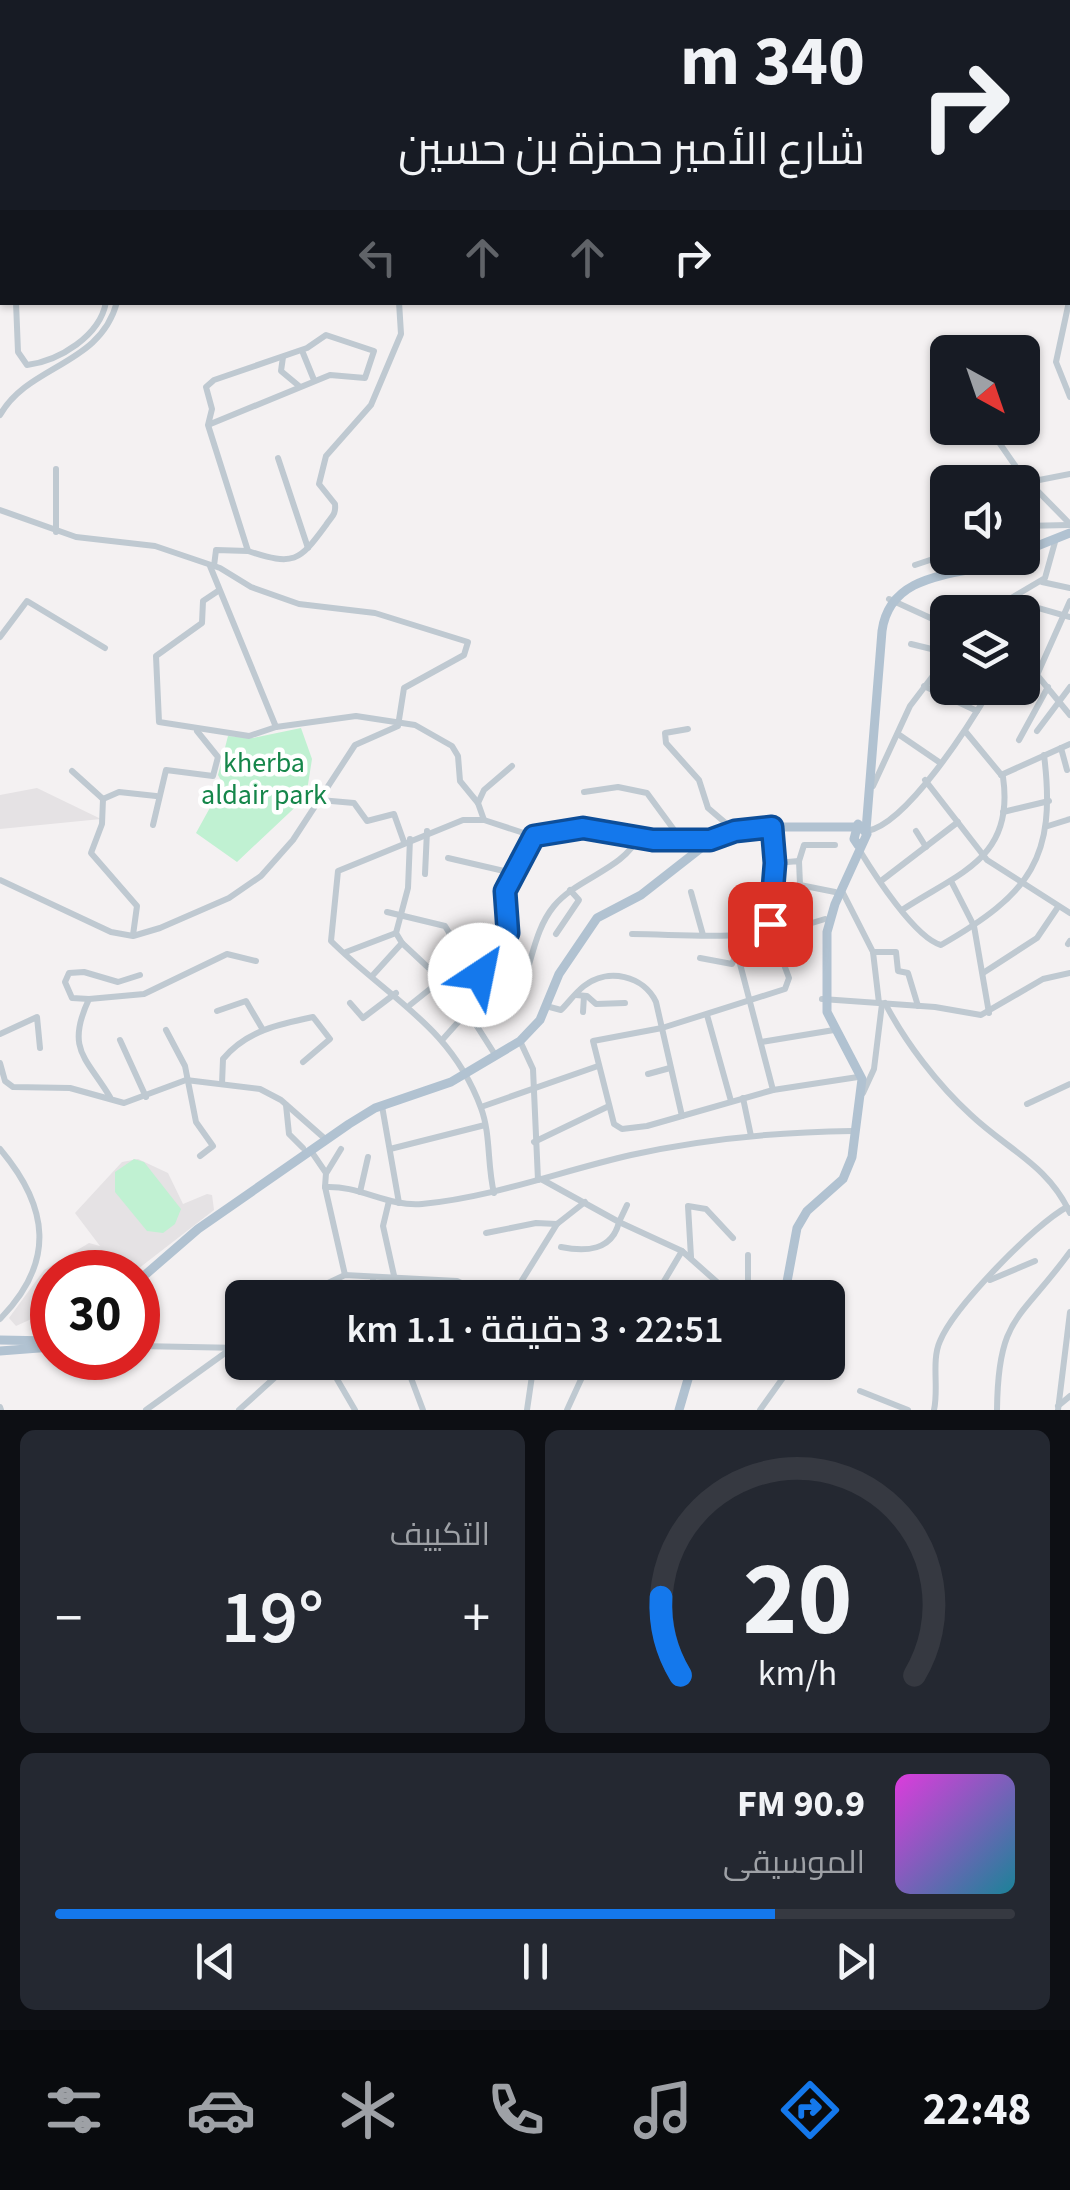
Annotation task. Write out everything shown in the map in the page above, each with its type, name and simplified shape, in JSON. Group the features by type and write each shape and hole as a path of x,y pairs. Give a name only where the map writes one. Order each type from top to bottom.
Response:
{"main road":[{"path":"1040,548 1070,535"},
{"path":"1040,547 1070,535"},
{"path":"860,837 868,805 878,630 896,599 935,575"},
{"path":"786,1280 800,1221 849,1167 862,1095 863,1078 832,1030 823,999 826,919 860,837 879,764 882,630 896,599 941,575"},
{"path":"160,1260 307,1149 382,1106 463,1074 520,1041 536,1026 567,959 597,918 641,895 710,840 735,831 772,827 834,829 860,837"},
{"path":"823,999 830,918 838,891"},
{"path":"160,1258 192,1228 323,1137 372,1106 463,1074 526,1032 545,1007"},
{"path":"785,1280 795,1222 807,1204 840,1176 863,1078"},
{"path":"0,1345 30,1344"},
{"path":"680,1410 686,1380"}],"street":[{"path":"16,305 18,352 27,366 43,362 88,336 101,305"},
{"path":"0,414 4,399 88,350 102,334 115,305"},
{"path":"276,727 218,591 212,566 216,550 248,551 286,561 297,559 308,549 336,509 319,484 320,465 372,405 401,334 399,305"},
{"path":"1068,305 1056,362 1070,397"},
{"path":"208,425 314,380 334,375 364,378 370,348 327,335 207,384 212,409 208,425 248,551"},
{"path":"303,353 314,380"},
{"path":"283,356 282,371 299,386"},
{"path":"1063,383 1070,373"},
{"path":"278,458 308,549"},
{"path":"56,469 56,532"},
{"path":"1040,480 1070,474"},
{"path":"1040,494 1070,524"},
{"path":"0,510 56,532 149,544 299,604 375,613 468,641 464,656 400,691 399,722 393,730 355,745 278,858 246,887 191,916 133,936 100,928 44,896 0,880"},
{"path":"1040,525 1070,524"},
{"path":"1018,595 1041,581 1055,542"},
{"path":"915,565 930,560"},
{"path":"1041,581 1070,588"},
{"path":"218,591 203,601 203,622 156,656 160,722 249,736 276,727 356,716 428,730 452,746 458,756 460,781 478,803 484,820"},
{"path":"896,599 930,617"},
{"path":"0,637 27,601 105,648"},
{"path":"1040,669 1070,602"},
{"path":"1040,609 1066,616"},
{"path":"911,644 930,649"},
{"path":"879,764 930,678"},
{"path":"1040,678 1070,716"},
{"path":"924,686 977,710"},
{"path":"1020,740 1048,687"},
{"path":"1037,731 1070,687"},
{"path":"980,705 965,730 888,824 860,837 881,881 902,910 938,945 974,926 1022,883 1043,846 1049,801 1044,755"},
{"path":"688,729 665,732 666,743 699,780 712,812 735,831"},
{"path":"153,825 156,796 169,768 213,776 218,758 197,730"},
{"path":"902,910 984,857 998,838 1003,812 1002,775 965,730"},
{"path":"898,734 940,762"},
{"path":"1002,775 1070,744"},
{"path":"1061,748 1067,770"},
{"path":"478,803 484,790 512,766"},
{"path":"72,771 103,799"},
{"path":"925,780 984,857 1058,908 1070,912"},
{"path":"584,792 618,787 647,793 681,838"},
{"path":"103,799 118,792 156,796"},
{"path":"103,799 102,824 92,854 137,906 133,936"},
{"path":"320,800 354,803 367,821 396,815 407,840 403,917 396,933 345,952"},
{"path":"1003,812 1049,801"},
{"path":"494,1193 481,1107 443,1039 330,936 338,870 453,821 484,820 534,836 583,828 638,837 710,840"},
{"path":"1048,826 1070,820"},
{"path":"881,881 958,822"},
{"path":"772,827 772,935 788,986 750,1002 662,1028 596,1038 593,1047 614,1124 622,1129 773,1090 863,1078 882,1003 873,952 838,891 800,885 799,861 804,845 835,845"},
{"path":"425,874 427,831"},
{"path":"916,831 926,848"},
{"path":"396,933 440,981 458,988 477,980 490,953 508,933 504,894 534,836"},
{"path":"443,1039 456,1022 490,1018 514,1002 544,922 570,890 629,853 638,837"},
{"path":"448,858 513,873"},
{"path":"775,863 799,861"},
{"path":"951,880 974,926 989,1013"},
{"path":"556,934 578,900 570,890"},
{"path":"691,892 702,935"},
{"path":"982,974 1038,938 1058,908"},
{"path":"387,912 445,926 453,939 487,932"},
{"path":"632,934 739,938 772,935 826,919"},
{"path":"739,938 738,952 773,1090"},
{"path":"373,975 402,943"},
{"path":"700,958 732,964 738,952"},
{"path":"873,952 896,952 898,972 908,973 918,1006"},
{"path":"140,975 116,982 84,972 69,973 65,982 72,998 144,994 227,954 256,960"},
{"path":"823,999 918,1006 967,1016 989,1013 1043,979 1070,973"},
{"path":"545,1007 560,1010 598,978 636,981 656,1000 682,1116"},
{"path":"410,1005 440,981"},
{"path":"350,1003 364,1018 396,993"},
{"path":"574,995 596,1004 625,1002"},
{"path":"583,1012 584,996"},
{"path":"90,999 82,1014 80,1052 86,1068 110,1098"},
{"path":"218,1011 246,1001 263,1030"},
{"path":"882,1003 954,1098 1014,1151 1046,1173 1068,1210 1045,1220 938,1344 934,1410"},
{"path":"895,1004 896,1017"},
{"path":"706,1015 732,1101"},
{"path":"0,1034 37,1017 40,1048"},
{"path":"222,1084 223,1059 263,1030 314,1017 330,1039 303,1062"},
{"path":"473,1020 494,1053"},
{"path":"166,1030 180,1051 196,1122 213,1146 200,1156"},
{"path":"761,1042 832,1030"},
{"path":"120,1040 146,1097"},
{"path":"520,1041 532,1062 534,1142 540,1180"},
{"path":"0,1064 4,1080 13,1088 64,1087 125,1103 188,1080 260,1089 286,1104 323,1137"},
{"path":"768,1067 781,1065"},
{"path":"481,1107 598,1066"},
{"path":"648,1074 670,1068"},
{"path":"1026,1104 1070,1084"},
{"path":"743,1098 751,1136"},
{"path":"286,1104 289,1134 307,1149 326,1174"},
{"path":"382,1106 399,1203"},
{"path":"534,1142 609,1106"},
{"path":"390,1149 485,1125"},
{"path":"325,1187 399,1203 494,1193 632,1155 751,1136 852,1131"},
{"path":"0,1149 29,1187 40,1230 34,1268 2,1316"},
{"path":"340,1149 326,1174 325,1187 345,1275"},
{"path":"360,1192 368,1157"},
{"path":"540,1180 682,1252 716,1280"},
{"path":"334,1280 345,1275 394,1280 383,1226 389,1202"},
{"path":"522,1280 557,1224 585,1202"},
{"path":"561,1247 600,1247 614,1236 627,1205"},
{"path":"692,1258 688,1206 706,1209 733,1238"},
{"path":"486,1233 536,1222 557,1224"},
{"path":"665,1280 682,1252"},
{"path":"997,1410 1000,1356 1011,1324 1070,1252"},
{"path":"748,1256 748,1280"},
{"path":"989,1281 1034,1260"},
{"path":"1058,1408 1070,1312"},
{"path":"160,1346 225,1348"},
{"path":"146,1410 225,1353"},
{"path":"239,1410 272,1380"},
{"path":"337,1380 356,1410"},
{"path":"412,1380 423,1410"},
{"path":"528,1410 532,1380"},
{"path":"567,1410 581,1380"},
{"path":"763,1410 786,1380"},
{"path":"860,1391 908,1410"},
{"path":"1058,1408 1070,1396"}],"shaded area":[{"path":"37,788 101,819 0,829 0,795"},
{"path":"138,1159 168,1173 183,1204 212,1195 214,1210 160,1252 77,1250 89,1243 100,1246 75,1213 122,1162"},
{"path":"30,1289 30,1320 16,1326 9,1318"}],"green space":[{"name":"kherba aldair park","path":"301,728 312,759 306,797 237,862 196,833 223,784 218,775 228,736 253,738"},
{"path":"134,1159 144,1162 181,1209 175,1224 163,1233 147,1231 115,1192 115,1172"}],"route":[{"path":"480,975 485,960 508,933 505,891 534,836 583,828 653,840 710,840 735,831 772,827 775,863 770,924"}]}
